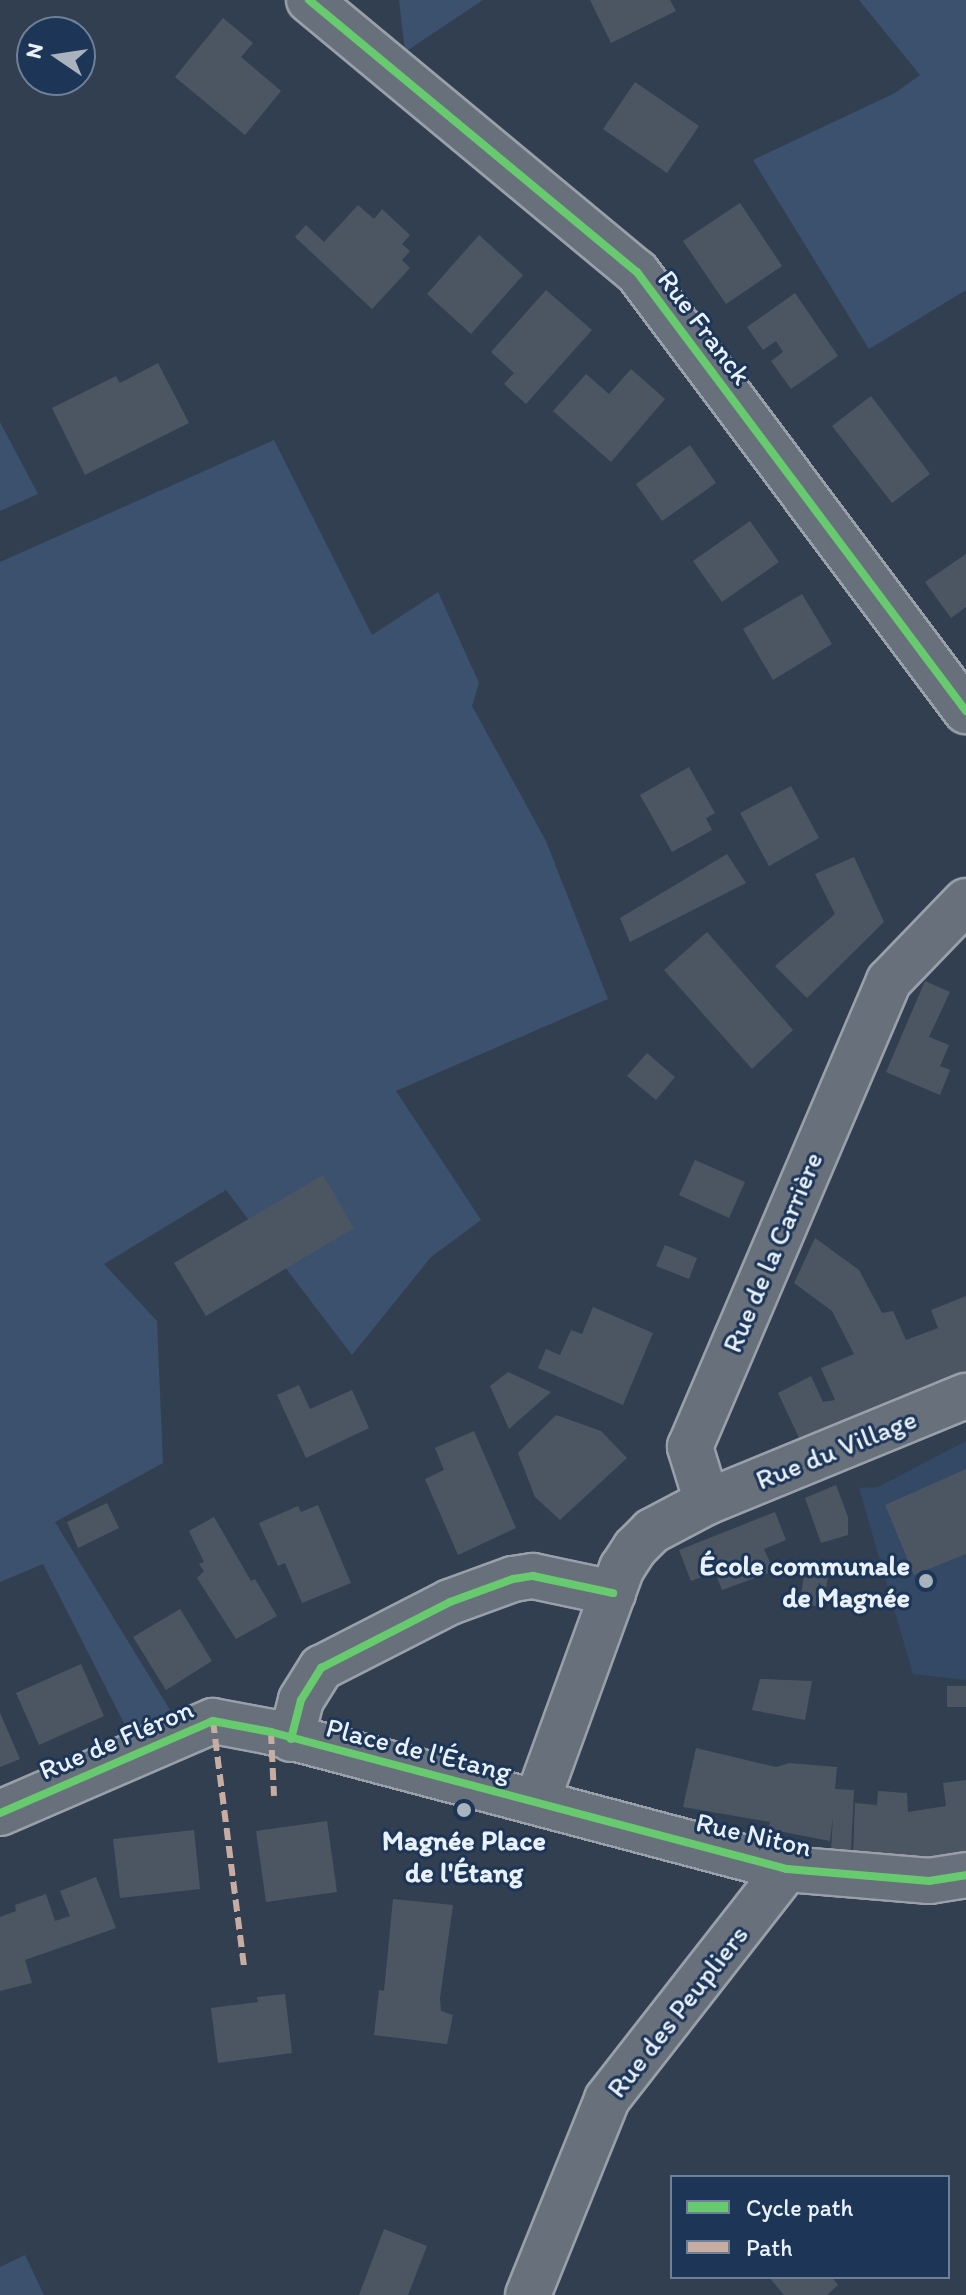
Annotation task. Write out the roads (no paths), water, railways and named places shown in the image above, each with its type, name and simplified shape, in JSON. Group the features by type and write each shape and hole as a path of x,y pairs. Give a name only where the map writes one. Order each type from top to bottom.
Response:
{"street":[{"name":"Rue Franck","path":"309,0 637,272 966,711"},
{"name":"Rue de la Carrière","path":"707,1502 690,1447 882,996 889,981 966,901"},
{"name":"Rue du Village","path":"707,1502 966,1396"},
{"path":"291,1739 301,1700 321,1668 450,1602 513,1579 533,1576 613,1593 635,1548 652,1531 707,1502"},
{"name":"Place de l'Étang","path":"291,1739 537,1801 613,1593"},
{"name":"Rue de Fléron","path":"0,1813 213,1721 291,1739"},
{"name":"Rue Niton","path":"537,1801 787,1869 929,1881 966,1875"},
{"name":"Rue des Peupliers","path":"528,2295 607,2099 787,1869"}],"place":[{"name":"École communale de Magnée","path":"926,1581"},
{"name":"Magnée Place de l'Étang","path":"464,1810"}]}
